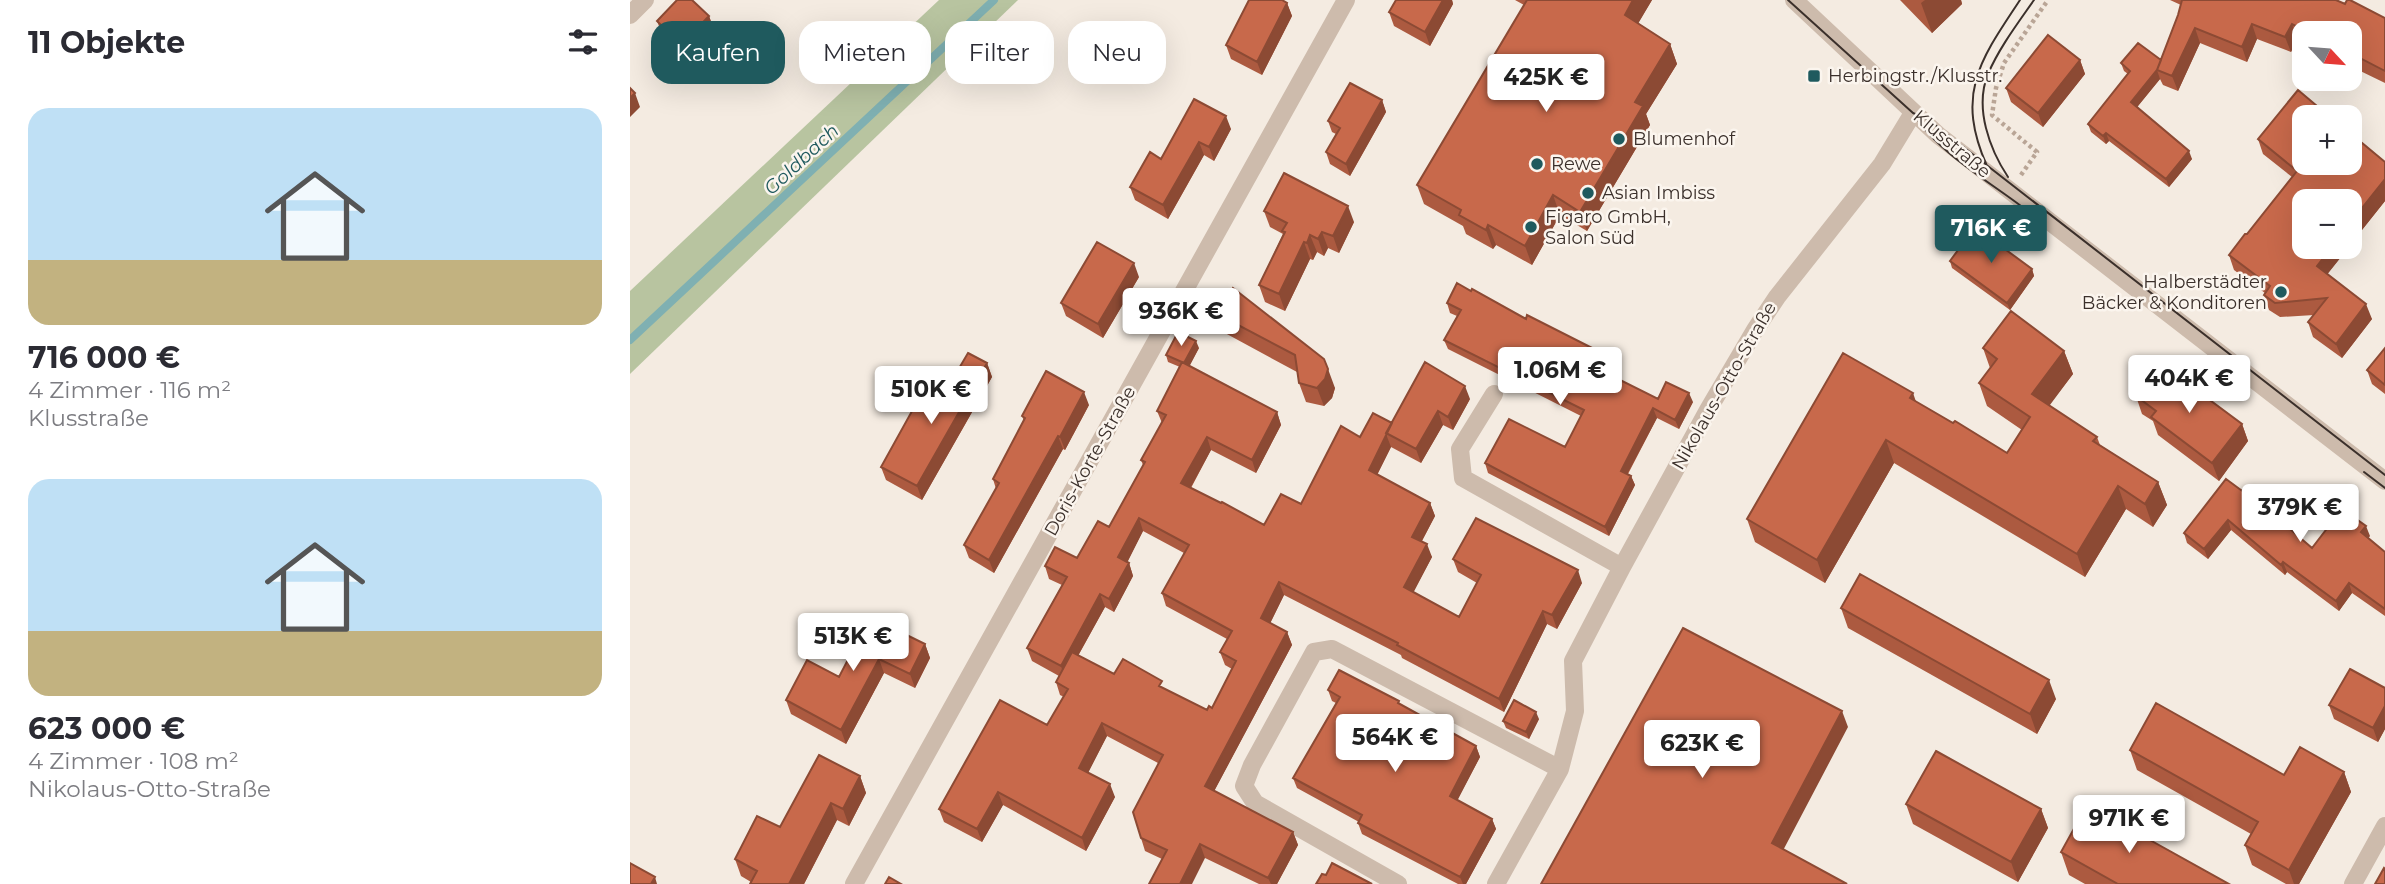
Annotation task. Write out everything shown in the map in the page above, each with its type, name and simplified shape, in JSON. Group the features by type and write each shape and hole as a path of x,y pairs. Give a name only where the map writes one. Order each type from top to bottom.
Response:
{"street":[{"path":"630,15 645,0"},
{"name":"Doris-Korte-Straße","path":"854,884 1346,0"},
{"name":"Klusstraße","path":"1794,0 1872,71 1913,113 2016,196 2385,481"},
{"name":"Nikolaus-Otto-Straße","path":"1496,884 1560,769 1575,711 1573,661 1622,567 1755,330 1777,297 1882,164 1913,113"},
{"path":"1494,394 1460,449 1463,478 1622,567"},
{"path":"1398,884 1255,803 1244,786 1252,765 1314,652 1332,649 1560,769"},
{"path":"2353,884 2385,826"}],"path":[{"path":"2037,152 1992,115 1996,88 2004,63 2048,0"}],"green space":[{"path":"939,0 1018,0 996,21 945,21 945,70 931,84 931,21 917,21"},
{"path":"850,84 931,84 630,374 630,291"}],"building":[{"path":"677,0 692,0 709,16 704,21 657,21"},
{"path":"1249,0 1282,0 1287,3 1257,62 1226,45"},
{"path":"1396,0 1443,0 1425,32 1389,12"},
{"name":"Rewe","path":"1527,0 1633,0 1625,15 1670,44 1635,102 1643,106 1580,212 1553,195 1525,246 1488,225 1486,230 1459,215 1461,210 1417,185"},
{"path":"2182,0 2336,0 2345,4 2350,0 2385,18 2385,71 2362,59 2362,21 2292,21 2285,37 2252,24 2242,47 2195,28 2172,76 2157,70"},
{"path":"2048,35 2080,60 2038,113 2006,88"},
{"path":"2138,43 2161,60 2157,70 2131,102 2189,151 2166,179 2106,133 2103,136 2088,124 2130,71 2121,63"},
{"path":"1350,83 1382,100 1346,164 1326,152 1340,128 1328,121"},
{"path":"2297,91 2316,105 2292,105 2292,167 2258,139"},
{"path":"1194,99 1226,116 1209,147 1199,142 1163,205 1130,187 1150,152 1161,159"},
{"path":"2362,143 2385,162 2385,179 2362,208 2362,189 2292,189 2292,259 2323,259 2317,266 2366,304 2336,344 2308,322 2327,298 2275,303 2264,295 2270,286 2229,255 2294,175 2362,175"},
{"path":"1284,173 1348,206 1333,236 1322,232 1318,239 1310,235 1307,243 1304,242 1279,294 1259,285 1285,232 1282,231 1287,223 1264,211"},
{"path":"1975,227 2032,269 2007,303 1950,261"},
{"path":"1097,242 1134,263 1098,324 1061,303"},
{"path":"1457,283 1526,319 1527,315 1600,352 1592,366 1658,399 1666,382 1689,393 1675,420 1653,408 1621,471 1631,476 1605,527 1485,463 1509,419 1565,447 1584,410 1444,340 1461,310 1447,303"},
{"path":"1233,288 1324,359 1328,369 1325,379 1317,388 1299,383 1295,355 1219,315"},
{"path":"2011,311 2064,351 2032,394 2097,437 2093,441 2158,482 2145,504 2118,486 2077,554 1886,440 1817,560 1747,519 1843,353 1913,393 1910,398 1953,423 1955,421 2007,453 2030,417 1979,383 1997,359 1983,348"},
{"path":"1178,332 1196,341 1184,363 1166,355"},
{"path":"2385,348 2385,385 2367,370"},
{"path":"968,353 987,363 917,486 881,467 917,402 934,411"},
{"path":"1182,362 1277,412 1252,460 1207,437 1181,483 1264,525 1281,494 1301,504 1341,426 1360,437 1373,413 1392,423 1369,470 1430,503 1412,537 1427,544 1404,587 1459,617 1481,575 1453,559 1476,518 1578,570 1552,615 1543,611 1499,699 1279,582 1261,618 1287,632 1205,786 1293,832 1268,878 1200,844 1180,884 1149,884 1167,850 1141,838 1133,812 1163,755 1102,723 1079,768 1110,784 1082,838 998,792 977,829 939,809 1000,700 1047,725 1068,689 1056,682 1072,652 1114,674 1123,659 1162,681 1159,686 1207,710 1209,706 1212,708 1236,661 1220,652 1232,631 1162,593 1189,545 1139,518 1118,557 1129,563 1109,599 1100,594 1061,666 1027,648 1067,577 1045,566 1055,547 1077,558 1098,521 1109,527 1145,462 1141,460 1166,415 1157,411"},
{"path":"1425,362 1465,386 1448,417 1438,411 1416,449 1386,433"},
{"path":"2156,369 2176,383 2180,378 2242,424 2212,463 2151,417 2156,411 2136,396"},
{"path":"1046,371 1084,392 989,560 964,545 999,483 993,479"},
{"path":"2226,479 2268,510 2312,548 2342,509 2366,526 2361,532 2385,552 2385,609 2349,583 2336,601 2283,562 2281,565 2228,520 2204,549 2184,533"},
{"path":"1860,574 2049,680 2030,714 1841,608"},
{"path":"870,617 925,644 910,674 879,659 841,730 786,700 807,660 839,677"},
{"path":"1683,628 1842,711 1772,843 1847,884 1541,884"},
{"path":"2350,669 2385,688 2385,706 2373,728 2329,705"},
{"path":"1339,670 1476,746 1450,796 1492,819 1460,877 1358,823 1362,815 1293,778 1340,697 1328,690"},
{"path":"1514,700 1536,712 1526,732 1503,721"},
{"path":"2156,703 2284,775 2300,747 2344,772 2289,870 2245,845 2258,822 2130,750"},
{"path":"1936,751 2041,809 2011,862 1906,804"},
{"path":"819,755 860,776 843,809 831,803 789,884 750,884 757,871 735,859 757,816 780,827"},
{"path":"2087,805 2229,884 2118,884 2061,852"},
{"path":"630,863 655,877 651,884 630,884"},
{"path":"1332,863 1372,884 1316,884 1322,874 1326,875"},
{"path":"2384,868 2385,884 2375,884"},
{"path":"889,877 901,884 885,884"}],"waterway":[{"name":"Goldbach","path":"630,340 994,0"}],"tram line":[{"path":"1788,0 1913,113 1930,121 2385,475"},
{"path":"1987,166 1973,118 1976,78 1993,41 2020,0"},
{"path":"2008,177 1995,154 1986,128 1983,114 1984,87 1998,55 2034,0"},
{"path":"1917,119 1951,155 2021,206"},
{"path":"2364,472 2385,488"}],"place":[{"name":"Herbingstr./Klusstr.","path":"1814,76"},
{"name":"Blumenhof","path":"1619,139"},
{"name":"Rewe","path":"1537,164"},
{"name":"Asian Imbiss","path":"1588,193"},
{"name":"Figaro GmbH, Salon Süd","path":"1531,227"},
{"name":"Halberstädter Bäcker & Konditoren","path":"2281,292"}]}
